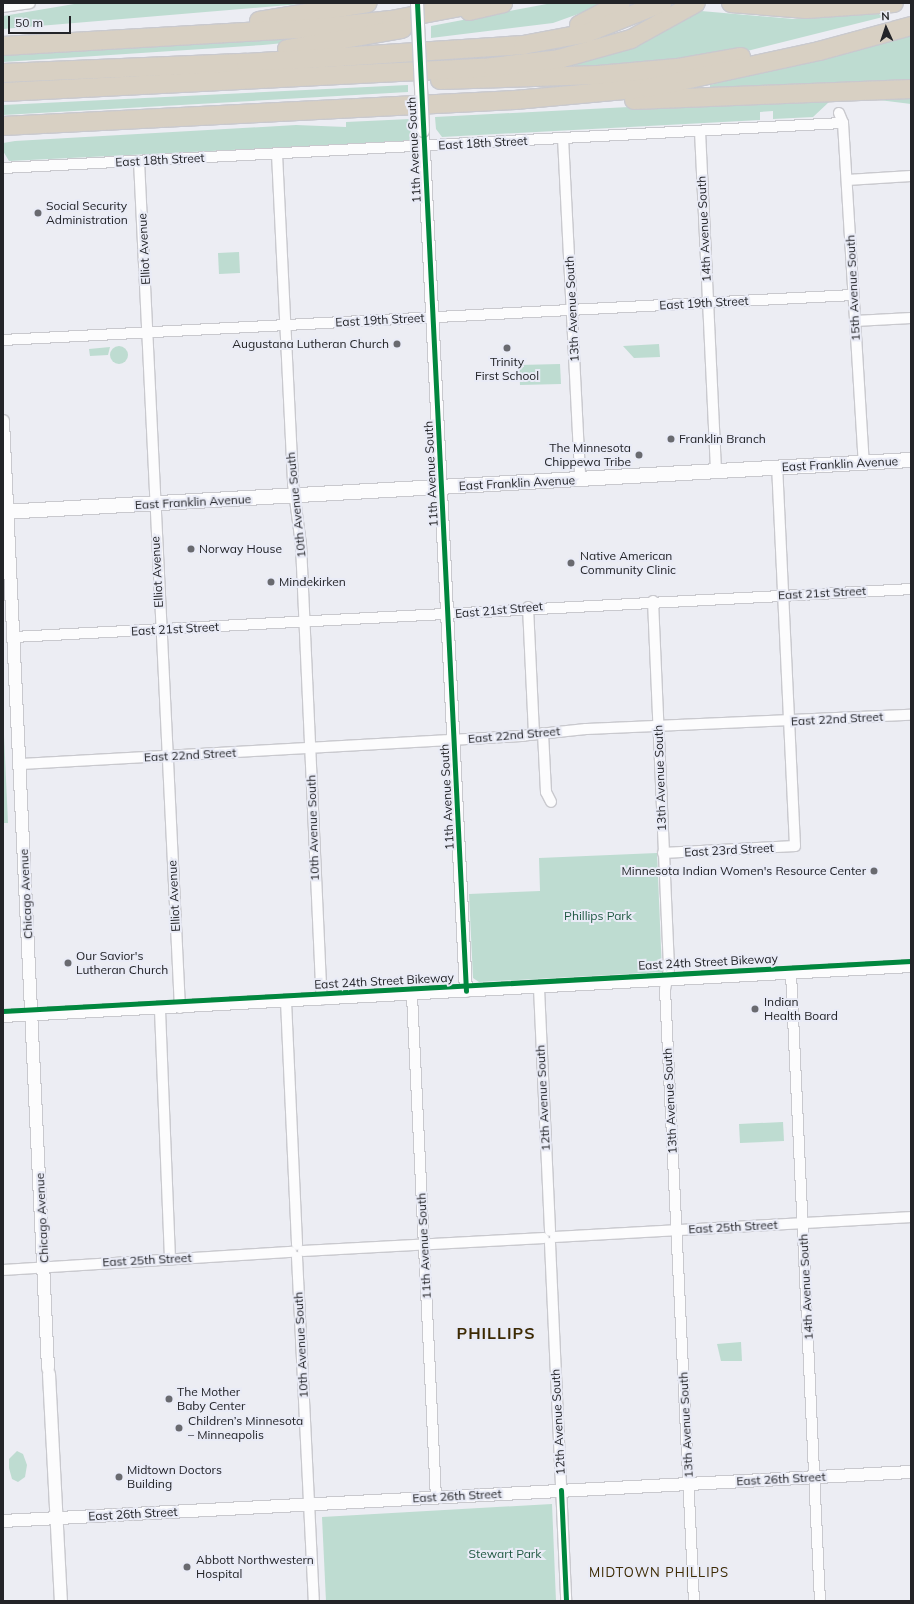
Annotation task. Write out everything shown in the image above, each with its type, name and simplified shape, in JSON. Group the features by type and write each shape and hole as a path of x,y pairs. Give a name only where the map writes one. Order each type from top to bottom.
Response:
{"highway":[{"path":"3,46 266,20 368,3"},
{"path":"3,46 331,27 397,19 481,3"},
{"path":"79,69 323,45 503,3"},
{"path":"441,51 549,34 583,24 621,3"},
{"path":"3,73 441,51 572,37 662,3"},
{"path":"655,27 696,3"},
{"path":"3,92 356,72 492,67 559,59 617,44 655,27 701,3"},
{"path":"731,3 768,7 847,7 894,3"},
{"path":"3,126 515,100 663,85 911,26"},
{"path":"356,72 418,80 598,75 696,66 885,33"},
{"path":"3,98 102,86"},
{"path":"515,100 565,104 911,89"},
{"path":"3,136 200,117"}],"main road":[{"name":"East Franklin Avenue","path":"6,512 911,460"}],"street":[{"path":"3,6 30,3"},
{"name":"11th Avenue South","path":"417,3 450,614 454,740 466,991"},
{"name":"East 18th Street","path":"3,168 700,131 841,118"},
{"name":"15th Avenue South","path":"841,118 847,180 864,463"},
{"name":"14th Avenue South","path":"700,131 716,471"},
{"name":"13th Avenue South","path":"563,138 580,479"},
{"name":"10th Avenue South","path":"277,154 292,484 297,496 305,622 322,1000"},
{"name":"Elliot Avenue","path":"139,161 156,504 160,630 180,1008"},
{"path":"847,180 911,176"},
{"name":"East 19th Street","path":"3,340 854,295"},
{"path":"855,321 911,318"},
{"name":"Chicago Avenue","path":"3,421 6,512 21,764 61,1601"},
{"path":"778,468 782,595 789,721"},
{"name":"East 21st Street","path":"14,637 450,614 528,607 911,589"},
{"name":"13th Avenue South","path":"653,602 676,1230 694,1601"},
{"path":"528,607 538,734 546,792 551,802"},
{"name":"East 22nd Street","path":"21,764 454,740 658,726 911,715"},
{"name":"East 23rd Street","path":"663,853 795,846 789,721"},
{"path":"3,1016 160,1010 286,1001 911,966"},
{"name":"14th Avenue South","path":"791,973 820,1601"},
{"name":"12th Avenue South","path":"539,988 566,1601"},
{"name":"11th Avenue South","path":"412,995 436,1498"},
{"name":"10th Avenue South","path":"286,1001 314,1601"},
{"path":"160,1010 170,1258"},
{"name":"East 25th Street","path":"3,1270 170,1258 911,1217"},
{"name":"East 26th Street","path":"3,1521 911,1472"}],"green space":[{"path":"80,3 312,3 3,29 3,16"},
{"path":"552,3 609,3 553,23 431,38 431,26"},
{"path":"701,11 794,19 879,14 883,17 739,53 605,71 537,68 650,37"},
{"path":"911,35 911,80 710,88 710,85"},
{"path":"294,39 294,42 263,45 3,62 3,55"},
{"path":"408,85 408,92 3,115 3,105"},
{"path":"911,94 911,104 855,97 855,101 829,102 813,117 773,119 773,111 760,112 760,120 442,137 436,129 435,117 782,99"},
{"path":"410,119 411,141 9,161 3,151 3,143 15,141 296,125 346,127 346,122"},
{"path":"239,252 240,273 219,274 218,253"},
{"path":"659,344 660,357 634,358 623,346"},
{"path":"119,346 125,349 128,355 125,361 119,364 113,361 110,355 113,349"},
{"path":"110,347 108,355 90,356 89,349"},
{"path":"560,364 561,384 520,385 519,365"},
{"path":"3,713 8,823 3,823"},
{"name":"Phillips Park","path":"657,853 662,972 479,982 473,978 469,894 540,891 539,858"},
{"path":"783,1122 784,1141 740,1143 739,1124"},
{"path":"741,1342 742,1361 721,1361 717,1344"},
{"path":"17,1451 23,1454 27,1465 25,1477 18,1482 12,1479 9,1468 9,1459"},
{"name":"Stewart Park","path":"552,1504 556,1601 326,1601 322,1517"}],"cycle path":[{"path":"417,3 466,991"},
{"name":"East 24th Street Bikeway","path":"3,1011 911,961"},
{"path":"561,1490 566,1601"}],"place":[{"name":"Social Security Administration","path":"38,213"},
{"name":"Augustana Lutheran Church","path":"397,344"},
{"name":"Trinity First School","path":"507,348"},
{"name":"Franklin Branch","path":"671,439"},
{"name":"The Minnesota Chippewa Tribe","path":"639,455"},
{"name":"Norway House","path":"191,549"},
{"name":"Native American Community Clinic","path":"571,563"},
{"name":"Mindekirken","path":"271,582"},
{"name":"Minnesota Indian Women's Resource Center","path":"874,871"},
{"name":"Our Savior's Lutheran Church","path":"68,963"},
{"name":"Indian Health Board","path":"755,1009"},
{"name":"The Mother Baby Center","path":"169,1399"},
{"name":"Children’s Minnesota – Minneapolis","path":"179,1428"},
{"name":"Midtown Doctors Building","path":"119,1477"},
{"name":"Abbott Northwestern Hospital","path":"187,1567"}],"district":[{"name":"PHILLIPS","path":"496,1333"},
{"name":"MIDTOWN PHILLIPS","path":"659,1572"}]}
